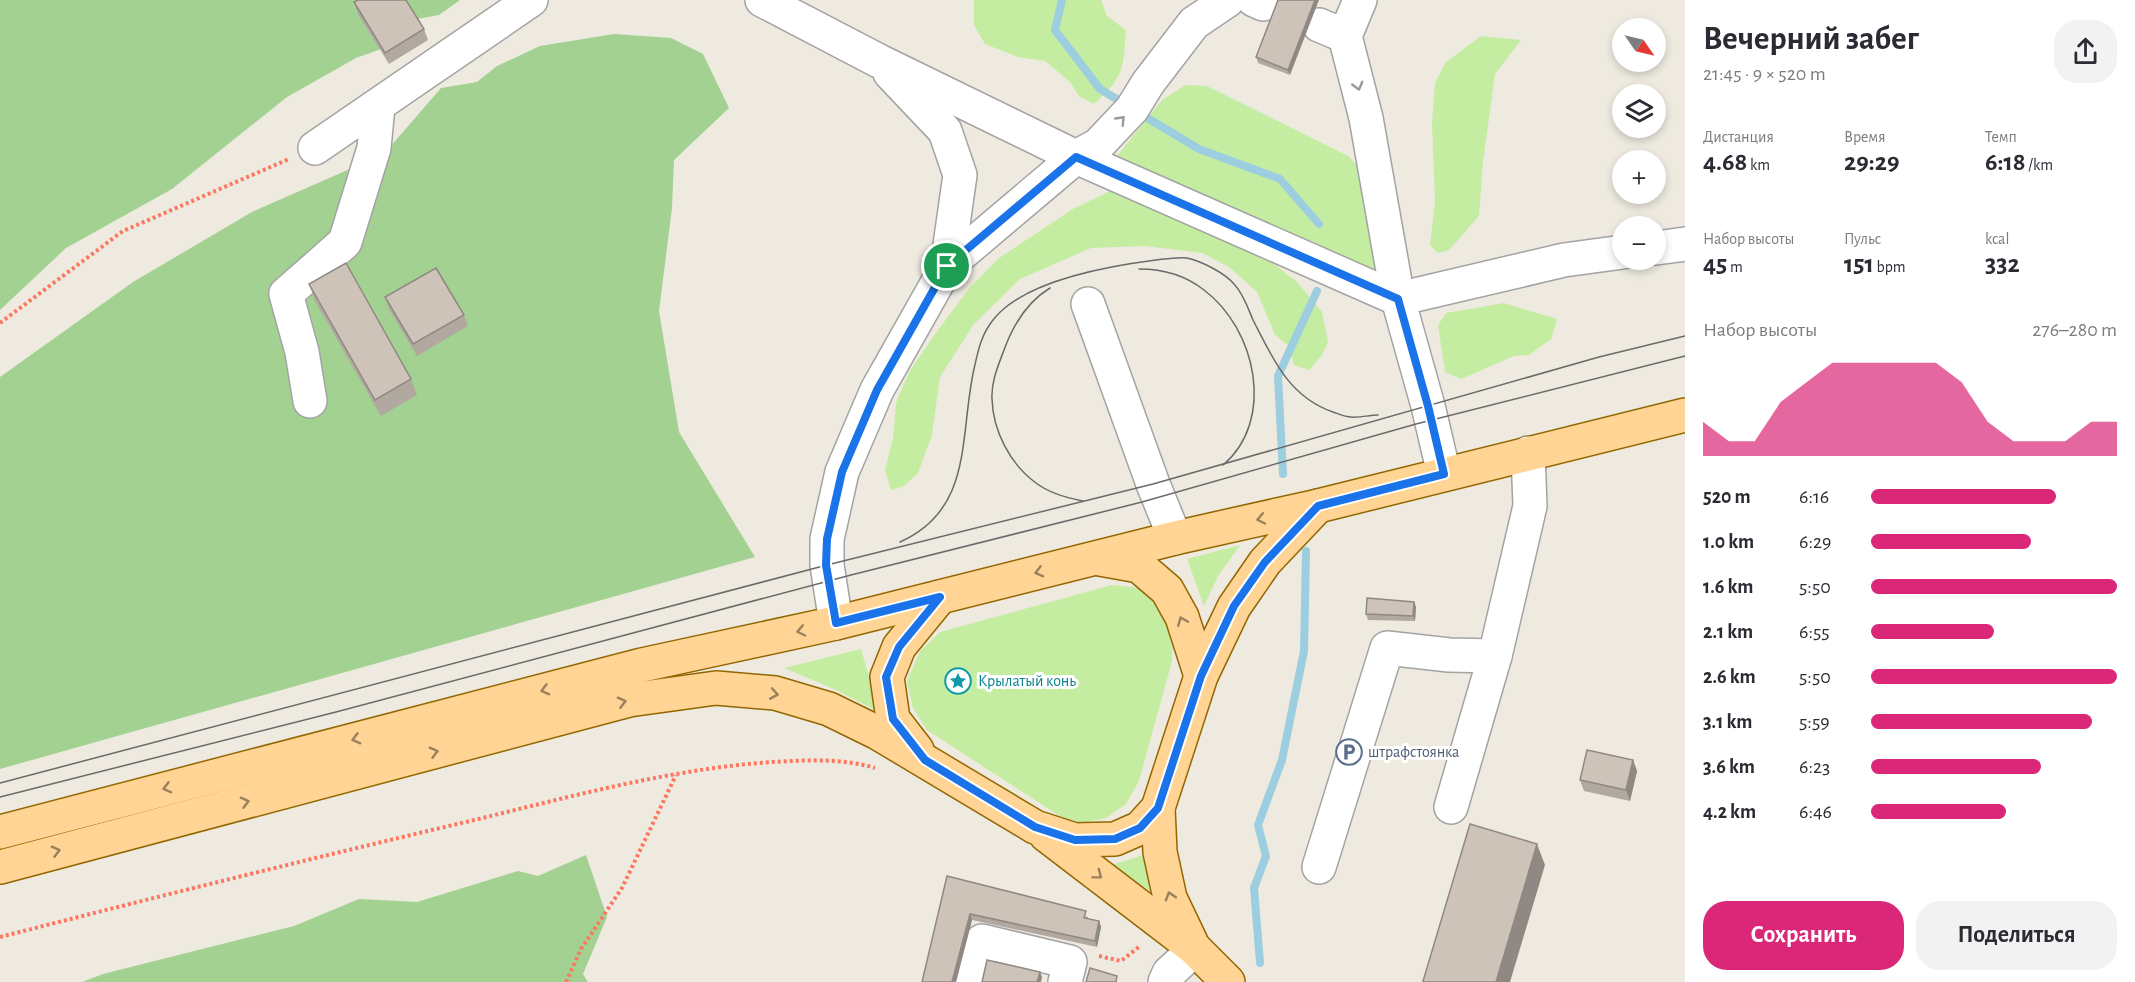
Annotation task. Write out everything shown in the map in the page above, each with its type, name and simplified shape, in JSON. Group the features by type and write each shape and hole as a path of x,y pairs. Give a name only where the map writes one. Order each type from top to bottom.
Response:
{"main road":[{"path":"0,832 642,664 836,623 1175,538 1318,506 1685,415"},
{"path":"1195,948 1170,898 1160,852 1158,808 1201,676 1234,606 1265,562 1318,506"},
{"path":"1096,558 1139,567 1167,590 1182,617 1201,676"},
{"path":"925,760 893,719 886,677 899,647 940,597"},
{"path":"0,867 629,700 716,688 775,693 829,709 878,733 1035,827 1195,948 1228,982"},
{"path":"1035,827 1075,840 1115,839 1140,828 1158,808"}],"street":[{"path":"315,148 531,0"},
{"path":"762,0 879,61 1076,157 1398,299 1564,260 1612,253"},
{"path":"836,623 826,565 827,539 842,472 877,390 947,266 1076,157 1098,145 1132,109 1148,83 1194,24 1228,0"},
{"path":"1360,0 1332,31 1366,118 1398,299 1428,406 1444,474"},
{"path":"879,61 945,131 960,175 947,266"},
{"path":"310,401 302,352 286,294 345,242 374,148 378,106"},
{"path":"1666,247 1685,244"},
{"path":"1088,304 1153,484 1175,538"},
{"path":"1451,807 1495,656 1530,506 1528,453"},
{"path":"1319,867 1387,648 1449,655 1495,656"},
{"path":"971,982 982,941 1067,972"},
{"path":"1167,978 1195,948"}],"path":[{"path":"0,323 123,231 315,148"},
{"path":"0,937 261,871 624,784 727,765 811,760 860,764 879,769"},
{"path":"566,982 581,949 622,888 676,775"},
{"path":"1133,939 1167,978"},
{"path":"1067,972 1088,954 1120,961 1140,946"}],"green space":[{"path":"0,0 460,0 439,15 417,19 401,42 356,58 287,97 172,189 66,248 0,310"},
{"path":"974,0 1101,0 1107,16 1126,30 1124,55 1117,79 1094,104 1079,96 1070,82 1045,61 1018,57 985,44 974,25"},
{"path":"614,34 671,38 703,54 729,108 674,160 672,208 659,311 679,432 755,557 0,769 0,377 133,282 252,212 384,154 441,88 477,82 497,66 540,46"},
{"path":"1481,36 1521,40 1495,74 1483,162 1479,216 1449,250 1438,253 1430,245 1435,201 1432,123 1435,83 1445,63"},
{"path":"1185,85 1207,86 1348,156 1359,167 1363,178 1377,281 1113,161 1162,100"},
{"path":"1110,191 1256,250 1297,282 1322,312 1328,342 1322,355 1309,370 1294,365 1289,346 1275,335 1257,292 1229,267 1202,253 1145,246 1091,248 1020,279 974,324 940,377 932,435 918,473 904,486 891,490 885,470 893,438 896,403 909,372 933,337 970,287 999,258 1073,209"},
{"path":"1504,303 1557,319 1551,339 1529,355 1514,356 1461,379 1445,372 1438,325 1446,313"},
{"path":"1240,545 1218,576 1204,606 1187,559"},
{"path":"1112,585 1139,588 1158,604 1173,625 1172,661 1139,781 1126,804 1106,818 1082,823 1061,817 927,730 913,708 907,681 920,651 940,632"},
{"path":"861,649 879,712 834,689 784,668"},
{"path":"1147,854 1153,893 1111,865"},
{"path":"586,855 607,917 583,974 588,982 82,982 103,974 294,926 359,899 417,902 518,871 538,876"}],"building":[{"path":"358,0 406,0 424,29 385,53 354,2"},
{"path":"1278,0 1315,0 1288,70 1256,57"},
{"path":"346,263 411,379 375,400 309,284"},
{"path":"436,268 464,315 413,344 385,297"},
{"path":"1367,598 1414,602 1413,616 1366,614"},
{"path":"1587,750 1633,760 1626,790 1580,780"},
{"path":"1470,824 1537,844 1496,982 1425,982 1423,981"},
{"path":"947,876 1086,911 1084,918 1099,921 1095,941 970,914 952,982 922,982"},
{"path":"987,960 1040,972 1037,982 982,982"},
{"path":"1090,968 1117,976 1116,982 1086,982"}],"waterway":[{"path":"1062,0 1055,30 1100,89 1128,106"},
{"path":"1139,113 1199,149 1280,179 1319,224"},
{"path":"1283,474 1278,376 1317,291"},
{"path":"1260,963 1254,888 1266,856 1258,825 1282,760 1304,651 1306,551"}],"tram line":[{"path":"900,542 924,528 941,510 952,490 964,444 975,362 986,331 993,320 1007,306 1045,285 1092,271 1179,258 1187,258 1212,268 1230,280 1243,296 1268,349 1284,375 1305,397 1344,416 1378,415"},
{"path":"1139,269 1173,274 1189,280 1204,290 1222,307 1236,327 1247,351 1253,375 1254,400 1250,424 1240,446 1223,465"},
{"path":"1050,288 1034,300 1012,332 994,380 993,411 1000,435 1018,466 1041,487 1065,497 1083,501"},
{"path":"0,783 827,565 1153,484 1599,357 1685,336"},
{"path":"0,797 336,712 851,575 1142,502 1416,424 1685,356"}],"place":[{"name":"Крылатый конь","path":"958,681"},
{"name":"штрафстоянка","path":"1349,752"}],"route":[{"path":"1076,157 1398,299 1428,406 1444,474 1318,506 1265,562 1234,606 1201,676 1158,808 1140,828 1115,839 1075,840 1035,827 925,760 893,719 886,677 899,647 940,597 836,623 826,565 827,539 842,472 877,390 947,266 1076,157"}]}
